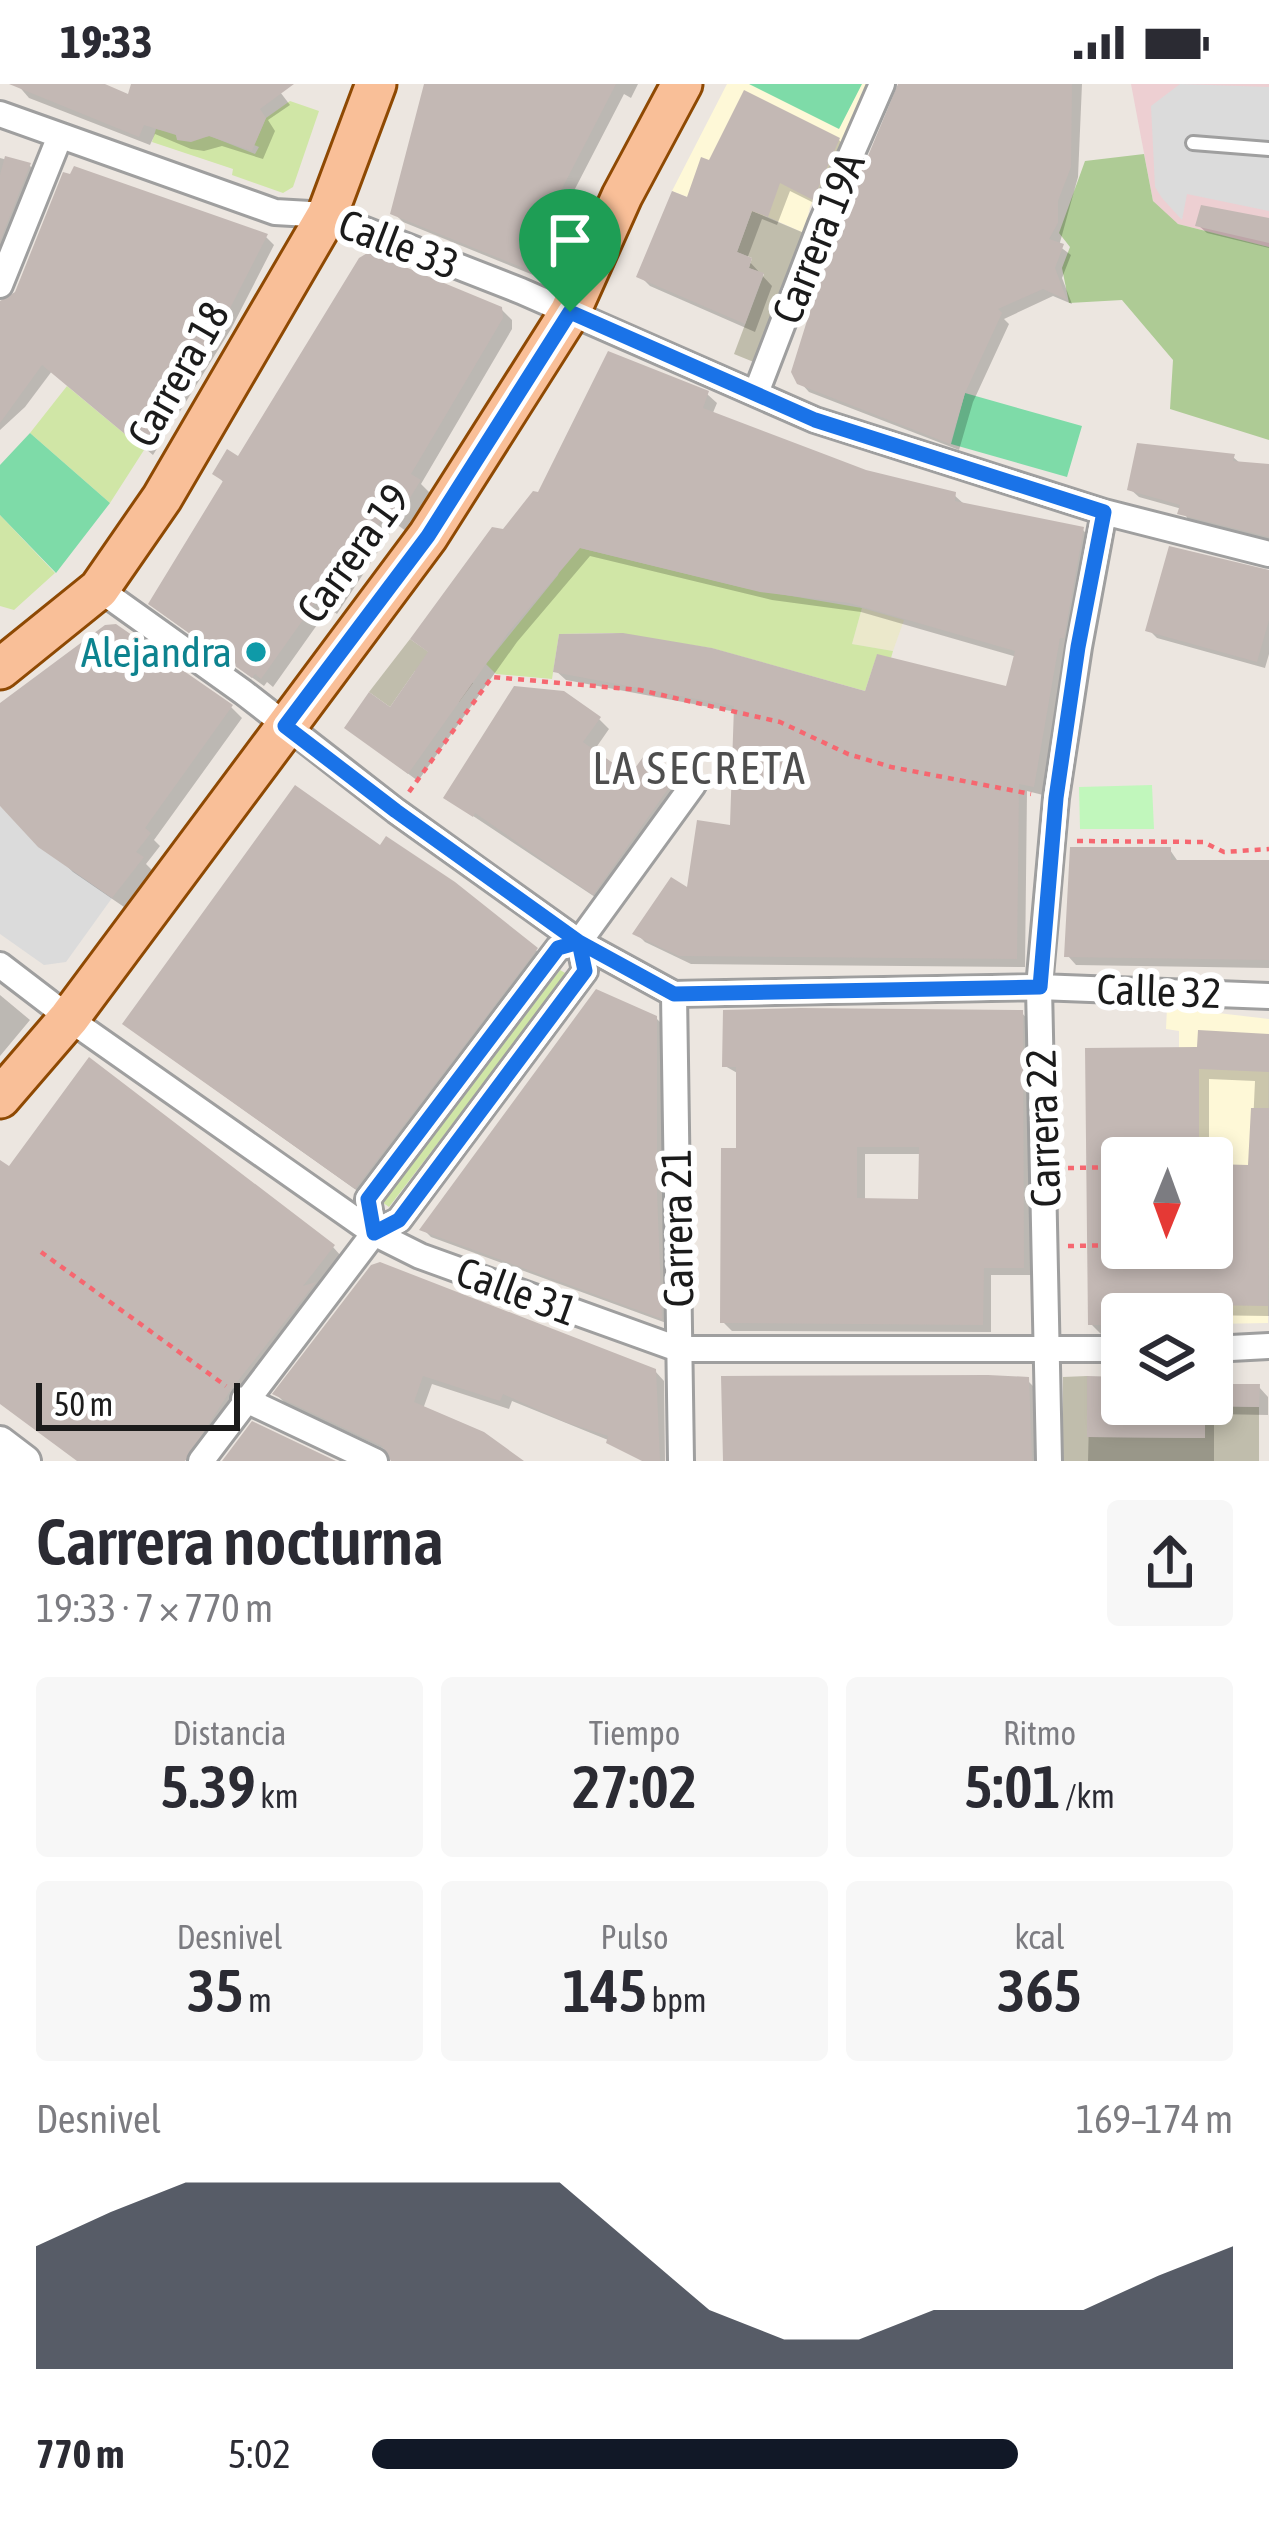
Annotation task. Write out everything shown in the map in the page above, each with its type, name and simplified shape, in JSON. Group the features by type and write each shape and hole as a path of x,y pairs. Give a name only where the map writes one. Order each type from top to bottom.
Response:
{"main road":[{"name":"Carrera 18","path":"7,650 99,589 162,498 327,215 376,84"},
{"name":"Carrera 19","path":"0,1098 69,1018 428,536 570,312 622,196 682,84"}],"street":[{"name":"Carrera 19A","path":"756,393 821,224 882,84"},
{"name":"Calle 33","path":"0,114 275,212 327,215 570,312 815,420 1104,512 1269,554"},
{"path":"0,285 60,136"},
{"name":"Carrera 22","path":"1049,1461 1040,987 1056,798 1104,512"},
{"name":"Calle 32","path":"99,589 579,942 674,994 1040,987 1269,996"},
{"path":"374,1233 368,1199 558,948 579,942 693,785"},
{"path":"201,1461 374,1233 399,1220 585,971 579,942"},
{"name":"Calle 31","path":"0,964 374,1233 420,1256 678,1348 1101,1349"},
{"name":"Carrera 21","path":"674,994 681,1461"},
{"path":"1233,1348 1269,1346"},
{"path":"244,1399 375,1461"},
{"path":"0,1442 26,1461"}],"lane":[{"path":"1193,143 1269,149"}],"path":[{"path":"396,811 492,677 640,690 780,722 848,754 891,767 1056,798"},
{"path":"1053,841 1203,842 1224,852 1269,849"},
{"path":"1043,1169 1101,1168"},
{"path":"1047,1246 1101,1245"},
{"path":"41,1252 244,1399"}],"shaded area":[{"path":"727,84 870,84 810,207 804,233 768,217 716,208 672,191"},
{"path":"1131,84 1269,84 1269,247 1178,224 1162,212 1153,201"},
{"path":"1180,84 1269,87 1269,211 1187,194 1182,220 1162,198 1155,187 1151,106"},
{"path":"752,211 804,233 761,365 734,354 764,274 749,268 752,258 737,252"},
{"path":"862,608 904,620 893,651 852,644"},
{"path":"410,639 473,683 459,702 415,671 390,707 369,692"},
{"path":"0,806 38,846 112,898 66,962 44,965 0,934"},
{"path":"1167,1007 1269,1019 1268,1323 1233,1324 1233,1293 1201,1293 1201,1269 1233,1269 1233,1137 1199,1137 1199,1095 1179,1095 1179,1031 1166,1029"},
{"path":"1087,1376 1088,1437 1205,1438 1205,1425 1233,1425 1233,1407 1259,1407 1259,1461 1063,1461 1063,1377"}],"green space":[{"path":"749,84 862,84 839,129"},
{"path":"290,101 319,111 293,187 283,193 232,175 233,169 152,142 156,129 175,133 178,140 210,136 255,154 266,118"},
{"path":"1144,154 1153,201 1178,224 1269,247 1269,440 1170,409 1173,360 1122,300 1069,303 1062,268 1070,247 1059,233 1085,161"},
{"path":"67,386 144,450 110,503 30,433"},
{"path":"965,393 1082,426 1067,477 951,444"},
{"path":"30,433 110,503 56,573 0,515 0,465"},
{"path":"0,515 55,573 14,610 0,606"},
{"path":"568,545 745,588 862,608 852,644 893,651 891,658 877,655 865,691 711,648 612,633 559,634 552,679 496,674 486,664 558,575"},
{"path":"1152,785 1154,829 1080,829 1079,787"},
{"path":"560,970 567,974 389,1207 382,1202"}],"building":[{"path":"9,84 105,84 128,94 131,84 294,84 260,109 266,118 252,151 209,136 191,142 177,140 176,135 144,125 139,137"},
{"path":"424,84 616,84 553,206 567,213 538,274 390,214"},
{"path":"898,84 1072,84 1071,167 1058,201 1058,223 1049,239 1064,244 1055,268 1067,300 1043,289 998,309 1002,313 965,393 950,444 797,384 791,372 830,247"},
{"path":"744,90 840,138 813,200 780,183 768,217 752,211 737,252 752,258 749,268 764,273 745,324 636,277 672,191 687,197 701,157 709,160"},
{"path":"5,156 31,163 0,241 0,175"},
{"path":"74,166 268,234 224,320 144,450 42,365 0,423 0,301 15,292 63,172 70,174"},
{"path":"1201,205 1269,218 1269,243 1195,226"},
{"path":"369,252 502,307 503,318 411,474 421,480 395,522 384,516 325,606 317,600 261,679 255,674 252,678 148,604 223,481 212,474 227,449 238,456 359,258"},
{"path":"608,351 709,391 703,408 866,470 956,492 955,501 1084,527 1034,787 1019,784 1017,959 679,956 632,934 671,877 687,887 697,820 730,825 734,706 553,672 559,634 623,633 712,648 865,691 877,654 1006,686 1015,651 849,603 760,592 580,548 508,633 408,774 344,728 369,692 390,707 428,652 410,639 492,527 503,529 533,491 538,492"},
{"path":"1137,443 1235,454 1233,461 1269,464 1269,537 1177,514 1180,505 1127,490"},
{"path":"1169,546 1269,570 1269,620 1257,662 1145,631"},
{"path":"116,624 233,705 145,828 151,833 136,852 144,857 112,898 38,847 0,806 0,703 105,625"},
{"path":"514,686 564,691 601,717 583,742 630,775 646,753 678,775 593,895 475,813 473,817 443,798"},
{"path":"295,785 380,845 386,836 455,882 538,948 355,1189 122,1024"},
{"path":"1070,847 1171,847 1171,860 1269,860 1269,960 1064,957"},
{"path":"596,989 657,1016 662,1319 419,1230"},
{"path":"723,1010 1023,1010 1024,1268 984,1268 983,1325 720,1323 721,1148 736,1148 736,1067 722,1067","holes":["857,1147 919,1147 918,1199 857,1198"]},
{"path":"1198,1030 1269,1034 1269,1072 1199,1069 1199,1137 1101,1137 1101,1269 1233,1269 1233,1165 1248,1165 1251,1108 1269,1108 1268,1306 1233,1305 1233,1293 1101,1293 1101,1325 1088,1325 1085,1048 1197,1047"},
{"path":"89,1057 335,1245 303,1286 316,1282 230,1391 185,1461 77,1461 0,1404 0,1160 9,1166"},
{"path":"380,1262 656,1369 660,1461 642,1461 606,1443 608,1436 503,1394 500,1401 423,1376 414,1402 484,1432 524,1461 391,1461 382,1446 272,1394 371,1265"},
{"path":"721,1376 1029,1377 1032,1461 723,1461"},
{"path":"1087,1376 1101,1376 1101,1425 1205,1425 1205,1438 1087,1437"},
{"path":"1233,1384 1260,1384 1259,1407 1233,1406"},
{"path":"252,1421 336,1461 222,1461"}],"place":[{"name":"Alejandra","path":"256,652"}],"district":[{"name":"LA SECRETA","path":"700,768"}],"route":[{"path":"570,312 428,536 285,726 579,942 585,971 399,1220 374,1233 368,1199 558,948 579,942 674,994 1040,987 1056,798 1104,512 815,420 570,312"}]}
